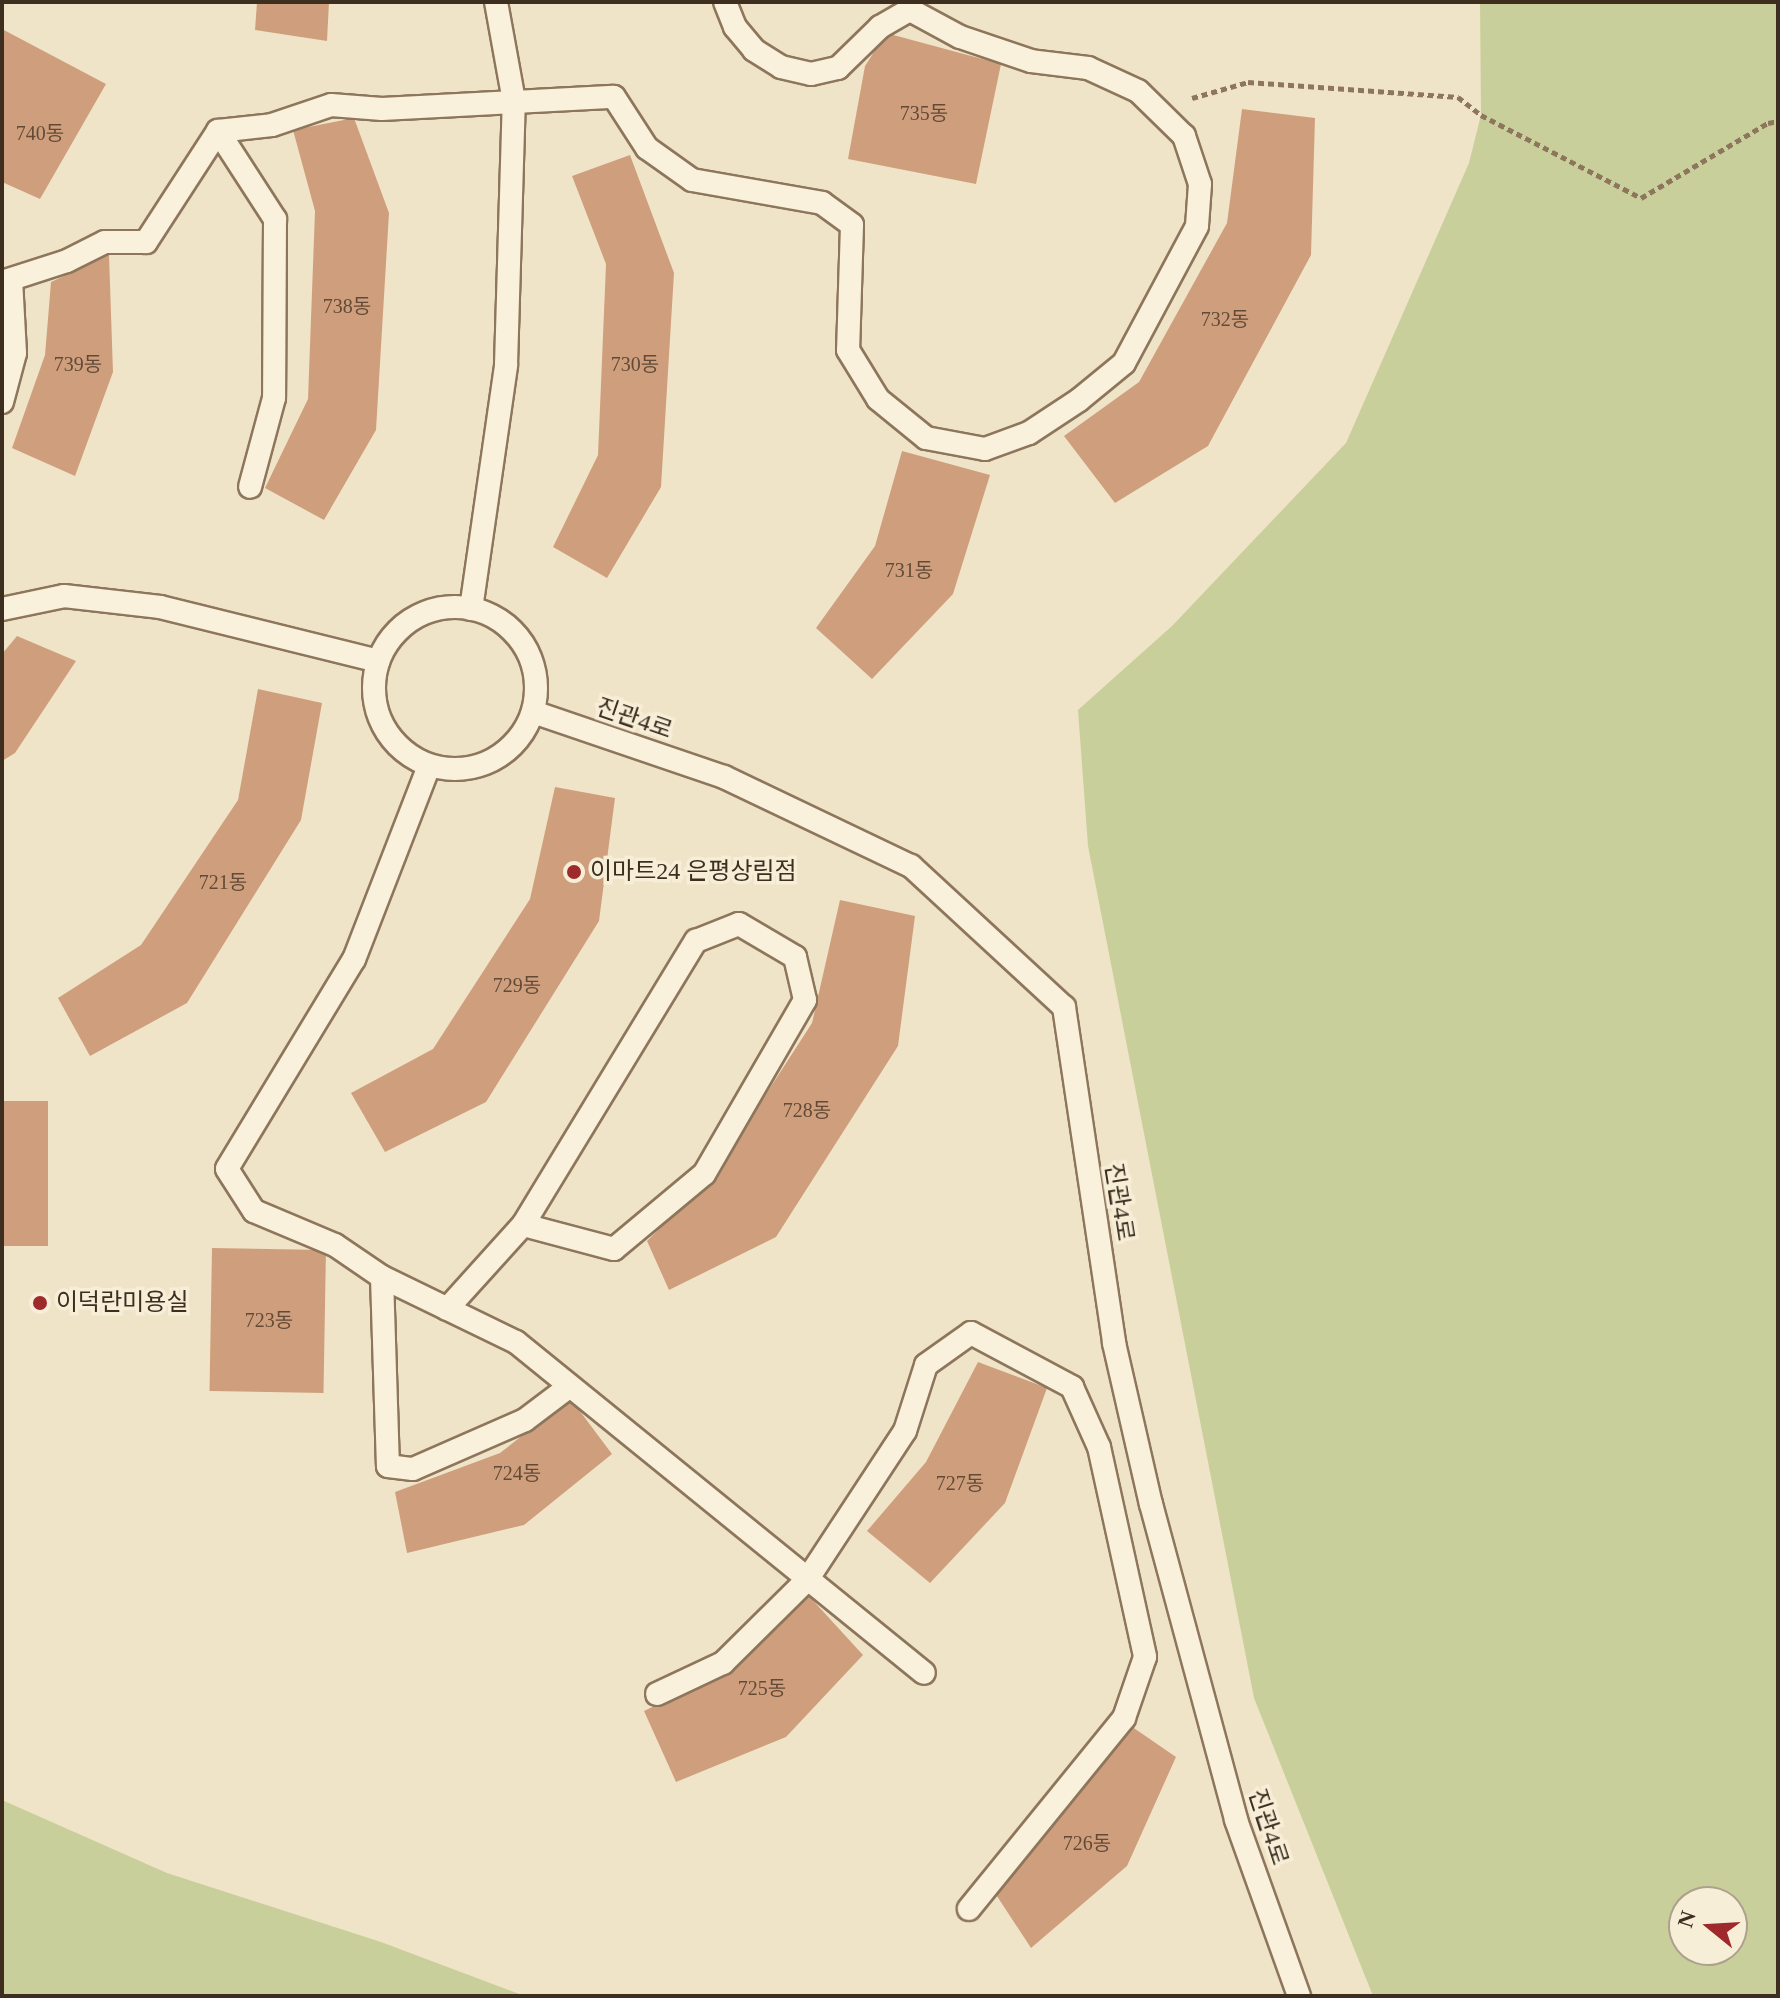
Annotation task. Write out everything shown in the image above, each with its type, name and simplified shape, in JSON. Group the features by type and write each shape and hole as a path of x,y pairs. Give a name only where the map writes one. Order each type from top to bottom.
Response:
{"lane":[{"path":"471,609 506,365 514,101 496,2"},
{"path":"218,131 272,125 331,105 382,109 614,97 647,148 692,180 822,203 852,225 848,350 878,399 926,438 985,449 1029,433 1079,400 1124,363 1197,226 1200,184 1184,136 1138,91 1088,68 1031,61 960,37 911,6 880,27 838,68 811,74 781,67 754,50 735,27 725,2"},
{"path":"2,402 15,353 7,281 67,261 105,242 146,242 218,131"},
{"path":"218,131 275,219 274,398 250,487"},
{"path":"2,609 64,596 160,607 378,661"},
{"path":"438,608 471,609 493,616 515,633 530,657 536,684 533,712 521,735 503,754 467,768 429,766 406,754 388,735 376,712 373,686 378,661 392,636 413,618 438,608"},
{"name":"진관4로","path":"533,712 724,777 911,866 1064,1007 1114,1343 1151,1504 1236,1820 1299,1996"},
{"path":"429,766 354,959 227,1169 254,1211 335,1245 382,1277 516,1342 924,1673"},
{"path":"447,1309 523,1225 696,941 739,924 795,957 805,1000 704,1174 614,1249 523,1225"},
{"path":"382,1277 388,1466 413,1469 525,1420 570,1386"},
{"path":"657,1694 723,1663 807,1580 905,1431 926,1365 971,1333 1072,1387 1099,1447 1145,1657 1124,1718 969,1909"}],"path":[{"path":"1156,109 1248,82 1458,97 1481,115 1641,198 1768,123 1778,121"}],"green space":[{"path":"1480,2 1778,2 1778,1996 1373,1996 1254,1698 1088,846 1078,710 1172,626 1346,443 1469,163 1481,115"},
{"path":"2,1800 167,1873 381,1942 525,1996 2,1996"}],"building":[{"path":"257,2 329,2 327,41 255,30"},
{"path":"2,29 106,84 40,199 2,182"},
{"path":"886,33 1001,64 976,184 848,159 865,66"},
{"path":"1242,109 1315,118 1311,255 1208,446 1115,503 1064,436 1139,382 1227,223"},
{"path":"354,118 389,213 376,430 324,520 265,488 308,399 315,211 293,130"},
{"path":"630,155 674,273 661,487 607,578 553,547 598,455 606,264 572,176"},
{"path":"109,255 113,372 75,476 12,448 45,355 51,282"},
{"path":"902,451 990,475 953,594 872,679 816,628 875,546"},
{"path":"17,636 76,661 15,753 2,761 2,654"},
{"path":"258,689 322,703 301,820 187,1003 90,1056 58,998 141,945 238,800"},
{"path":"555,787 615,798 599,921 486,1102 385,1152 351,1093 433,1049 530,899"},
{"path":"840,900 915,916 898,1046 776,1237 669,1290 647,1241 715,1173 812,1023"},
{"path":"2,1101 48,1101 48,1246 2,1246"},
{"path":"212,1248 326,1250 323,1393 210,1391"},
{"path":"978,1362 1047,1388 1005,1503 930,1583 867,1531 926,1462"},
{"path":"570,1398 612,1454 524,1525 407,1553 395,1492 500,1453"},
{"path":"808,1595 863,1655 786,1737 676,1782 644,1711 739,1665"},
{"path":"1128,1724 1176,1757 1127,1866 1031,1948 993,1890 1058,1820"}],"place":[{"name":"이마트24 은평상림점","path":"574,872"},
{"name":"이덕란미용실","path":"40,1303"}]}
